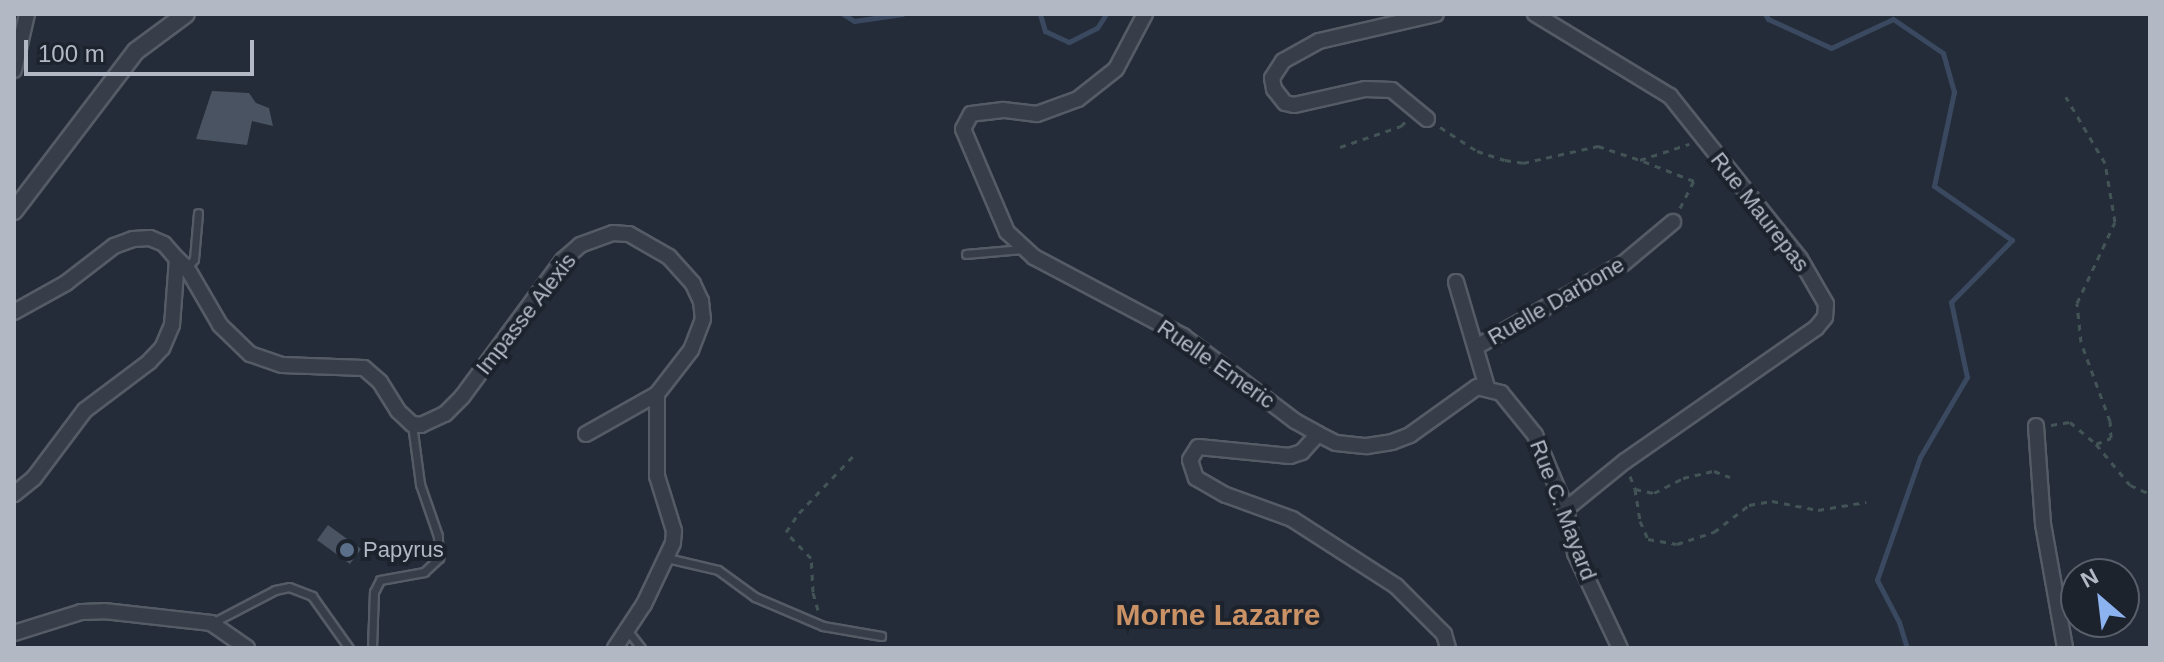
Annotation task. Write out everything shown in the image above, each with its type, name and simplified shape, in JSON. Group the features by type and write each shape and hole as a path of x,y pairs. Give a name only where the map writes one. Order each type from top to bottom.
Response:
{"street":[{"path":"14,70 27,14"},
{"path":"14,211 136,51 186,14"},
{"name":"Ruelle Emeric","path":"1145,14 1116,69 1078,99 1037,114 1003,110 971,114 963,129 1007,232 1025,249 1183,336 1295,421 1318,434"},
{"path":"1421,115 1392,90 1365,89 1311,102 1285,103 1274,89 1272,78 1283,61 1319,41 1436,14"},
{"name":"Rue Maurepas","path":"1535,14 1670,96 1800,259 1826,304 1825,317 1816,328 1625,461 1566,509"},
{"name":"Ruelle Darbone","path":"1476,347 1624,263 1673,222"},
{"name":"Impasse Alexis","path":"412,424 434,421 445,414 462,397 563,260 589,241 613,233 629,234 669,257 683,270 701,301 703,319 699,337 657,394"},
{"path":"14,312 66,283 114,246 133,239 150,238 164,244 182,263 220,325 250,354 282,365 364,368 380,382 398,411 412,424"},
{"path":"14,494 34,478 85,410 149,362 162,348 172,325 182,263"},
{"path":"1448,648 1444,634 1396,586 1292,519 1226,495 1196,478 1190,460 1198,447 1290,456 1302,452 1318,434 1336,443 1367,446 1392,442 1410,435 1464,393 1487,387 1456,282"},
{"name":"Rue C. Mayard","path":"1487,387 1501,393 1535,435 1566,509 1575,553 1620,648"},
{"path":"586,434 657,394 657,476 674,531 667,558 615,648"},
{"path":"2036,426 2043,524 2065,648"},
{"path":"14,633 81,612 104,611 211,623 247,648"}],"lane":[{"path":"182,263 194,259 198,213"},
{"path":"966,254 1025,249"},
{"path":"372,648 374,592 380,580 424,572 439,558 438,536 420,484 412,424"},
{"path":"667,558 718,570 755,597 823,626 881,636"},
{"path":"211,623 275,590 289,587 312,596 349,648"},
{"path":"627,630 641,648"}],"path":[{"path":"2066,97 2105,163 2115,222 2077,303 2081,342 2110,421 2111,438 2096,444"},
{"path":"1340,147 1401,126 1421,115 1477,151 1505,160 1523,163 1598,146 1694,181 1673,222"},
{"path":"1640,160 1704,140"},
{"path":"2036,426 2070,422 2096,444 2130,485 2150,494"},
{"path":"823,626 813,592 811,558 786,532 799,513 853,456"},
{"path":"1625,461 1635,489 1640,521 1648,539 1677,544 1714,532 1749,505 1772,501 1818,510 1866,502"},
{"path":"1635,489 1654,493 1683,478 1714,471 1730,477"}],"building":[{"path":"212,91 249,93 256,103 269,108 273,126 252,121 247,145 196,139"},
{"path":"328,525 361,549 350,564 317,540"}],"waterway":[{"path":"843,14 854,21 902,14"},
{"path":"1040,14 1045,31 1069,42 1097,28 1106,14"},
{"path":"1765,14 1768,19 1831,48 1893,19 1943,53 1954,92 1934,186 2012,240 1951,302 1967,377 1920,457 1877,580 1899,622 1907,648"}],"place":[{"name":"Papyrus","path":"347,550"}],"district":[{"name":"Morne Lazarre","path":"1218,615"}]}
